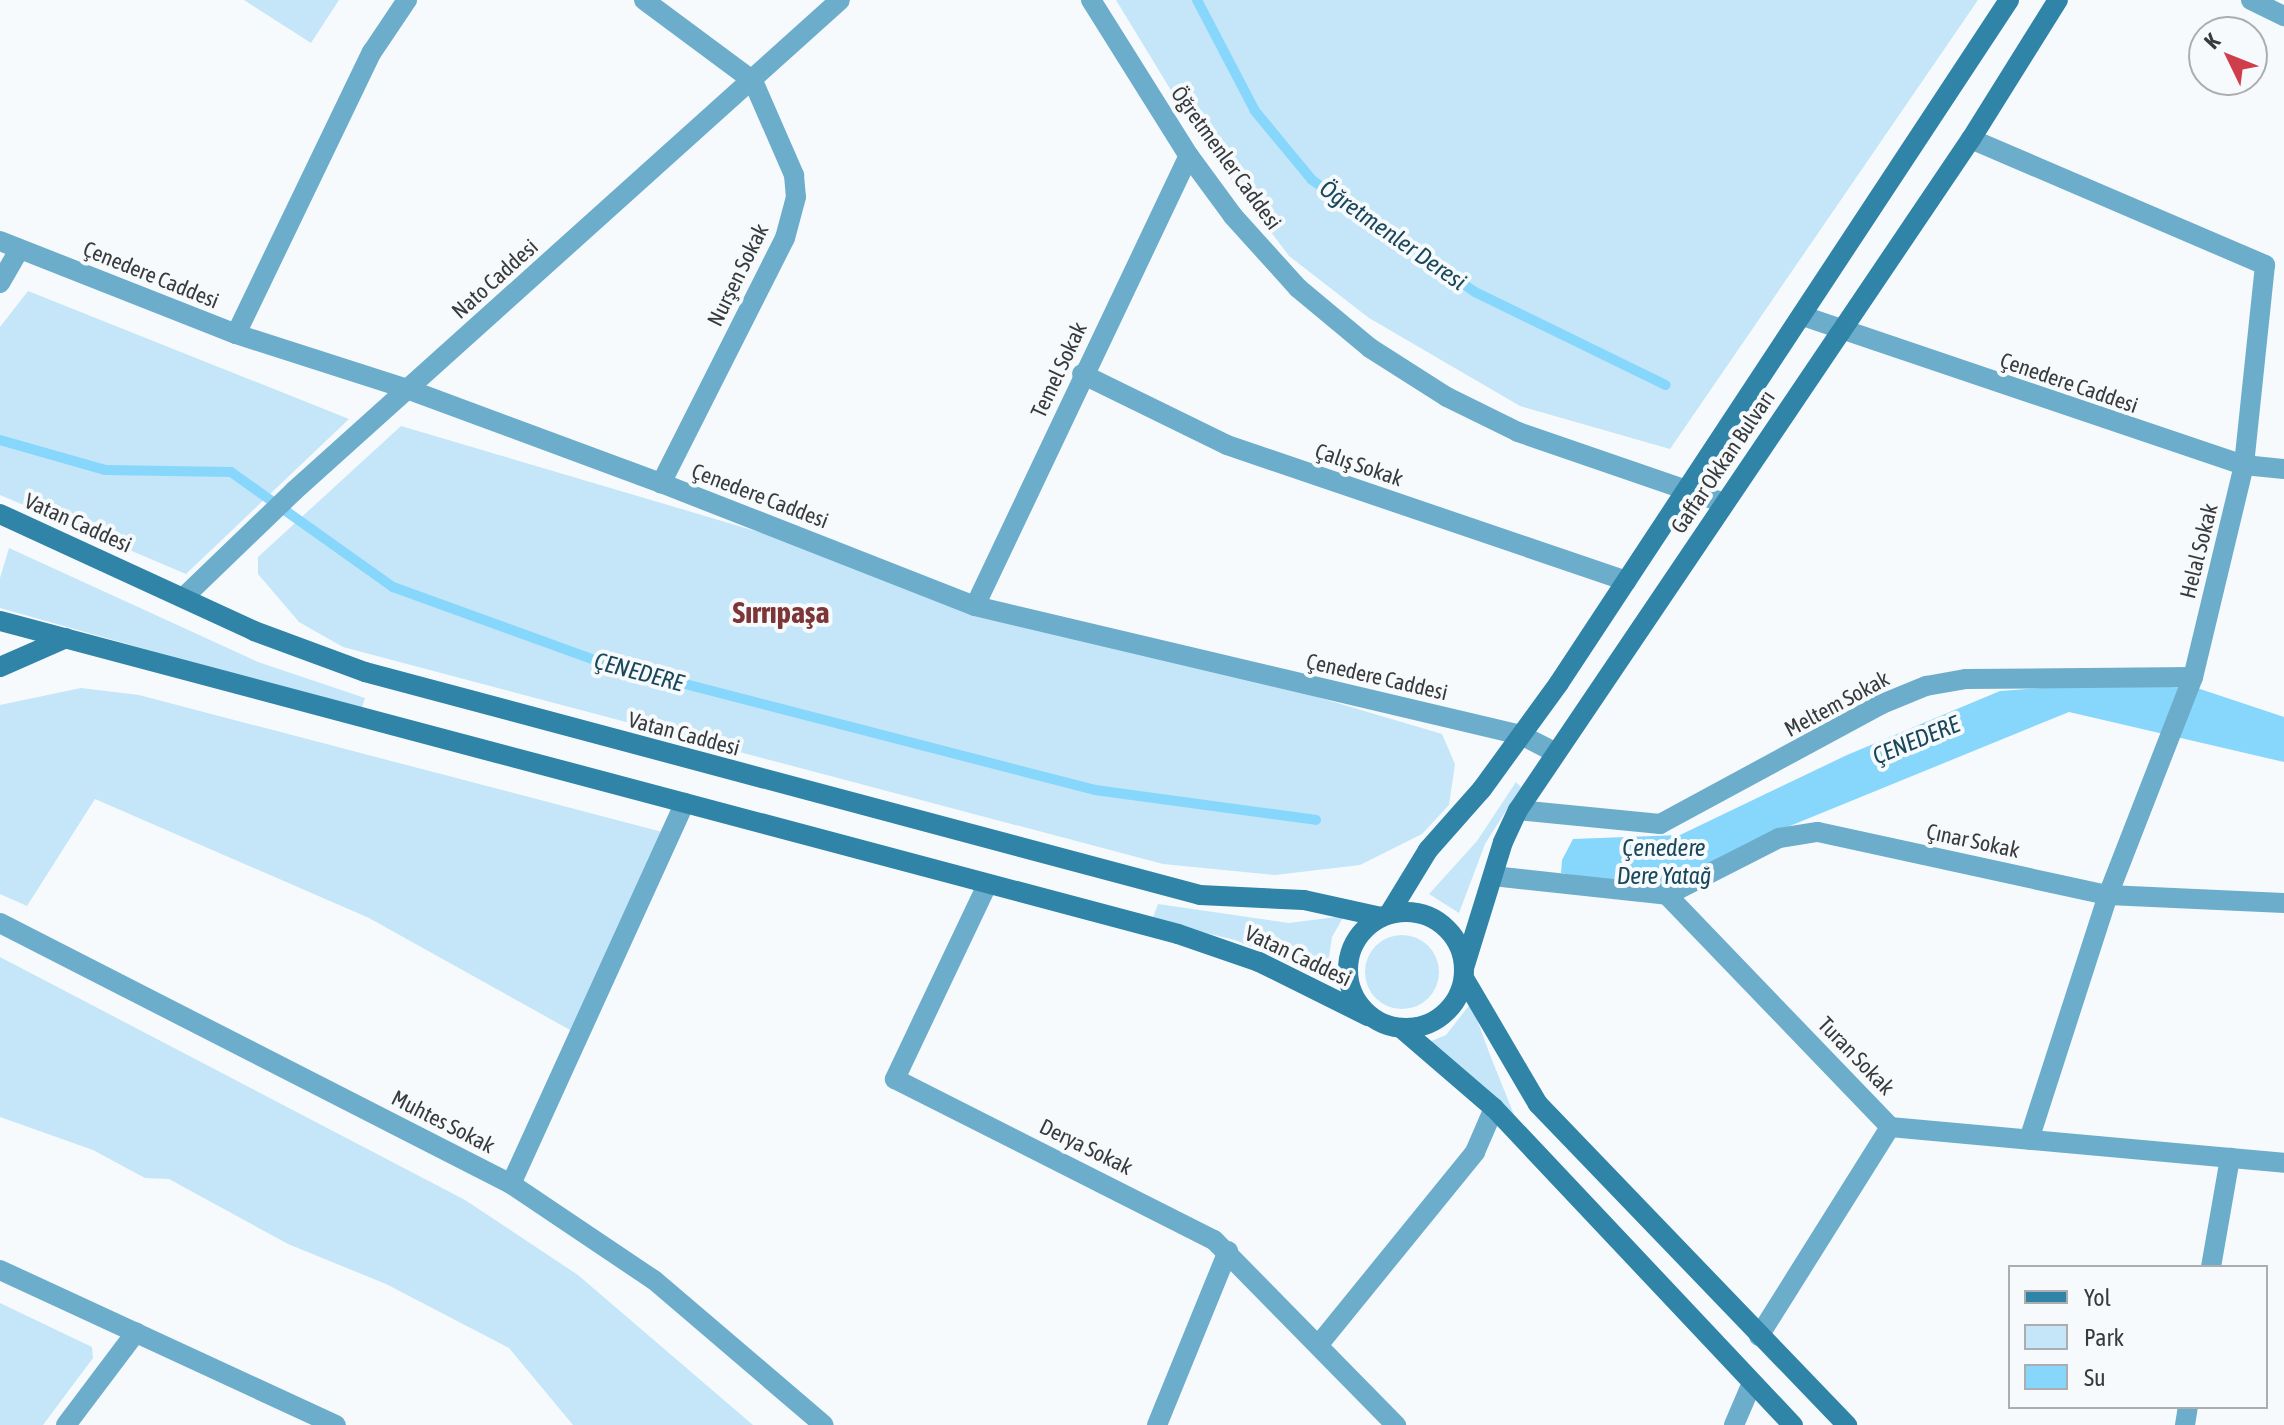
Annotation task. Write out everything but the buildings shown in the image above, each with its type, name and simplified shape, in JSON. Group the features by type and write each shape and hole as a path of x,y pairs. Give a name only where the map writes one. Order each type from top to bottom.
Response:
{"main road":[{"name":"Gaffar Okkan Bulvarı","path":"1385,915 1428,850 1521,735 1627,581 2009,0"},
{"name":"Gaffar Okkan Bulvarı","path":"1464,973 1493,876 1518,810 1971,139 2058,0"},
{"name":"Vatan Caddesi","path":"0,514 254,631 365,672 1200,895 1304,900 1385,915 1416,913 1440,923 1461,951 1464,973 1538,1104 1847,1425"},
{"name":"Vatan Caddesi","path":"0,621 1225,949 1402,1029 1494,1108 1793,1425"},
{"path":"0,667 66,638"},
{"name":"Vatan Caddesi","path":"1368,1016 1348,983 1347,963 1364,928 1385,915"},
{"path":"1402,1029 1419,1027 1442,1015 1459,995 1464,973"}],"street":[{"path":"236,334 372,52 407,0"},
{"path":"644,0 753,81"},
{"name":"Nato Caddesi","path":"184,597 294,491 840,0"},
{"name":"Öğretmenler Caddesi","path":"1091,0 1189,156 1233,216 1298,288 1402,369 1539,441 1724,503"},
{"path":"2251,0 2284,16"},
{"name":"Nurşen Sokak","path":"661,483 792,218 794,175 753,81"},
{"name":"Helal Sokak","path":"1971,139 2265,265 2244,465 2193,677 2108,895 2029,1140"},
{"name":"Temel Sokak","path":"975,606 1082,374 1189,156"},
{"name":"Çenedere Caddesi","path":"0,241 236,334 407,389 661,483 975,606 1521,735 1555,752"},
{"path":"0,283 20,249"},
{"name":"Çenedere Caddesi","path":"1803,316 2244,465 2284,469"},
{"name":"Çalış Sokak","path":"1082,374 1227,445 1627,581"},
{"name":"Meltem Sokak","path":"1518,810 1660,824 1882,704 1926,686 1966,679 2193,677"},
{"path":"511,1184 685,803"},
{"name":"Çınar Sokak","path":"1667,895 1779,838 1818,832 2108,895 2284,903"},
{"path":"1493,876 1667,895"},
{"name":"Derya Sokak","path":"987,885 895,1079 1200,1230 1228,1251 1396,1425"},
{"name":"Turan Sokak","path":"1667,895 1890,1127 2284,1163"},
{"name":"Muhtes Sokak","path":"0,923 511,1184 654,1280 824,1425"},
{"path":"1320,1343 1475,1152 1494,1108"},
{"path":"1759,1336 1890,1127"},
{"path":"2211,1265 2230,1158"},
{"path":"1157,1425 1228,1251"},
{"path":"0,1270 336,1425"},
{"path":"66,1425 136,1332"},
{"path":"1734,1425 1752,1383"}],"green space":[{"path":"244,0 339,0 311,43"},
{"path":"1116,0 1978,0 1670,449 1520,406 1369,318 1289,256 1200,138"},
{"path":"28,291 349,419 186,574 0,495 0,327"},
{"path":"401,426 1442,734 1455,764 1449,805 1422,834 1360,865 1275,875 1163,864 343,647 299,622 258,574 258,557"},
{"path":"9,548 258,662 365,698 361,710 0,608 0,578"},
{"path":"81,688 139,695 670,834 579,1035 369,918 95,799 27,906 0,894 0,705"},
{"path":"1516,782 1521,787 1485,844 1459,913 1429,894 1477,841"},
{"path":"1158,904 1289,923 1344,916 1332,937 1326,977 1235,940 1152,920"},
{"path":"1402,935 1416,938 1428,946 1436,958 1439,972 1436,986 1428,998 1416,1006 1402,1009 1388,1006 1376,998 1368,986 1365,972 1368,958 1376,946 1388,938"},
{"path":"0,957 465,1200 578,1275 753,1425 573,1425 509,1348 386,1284 288,1244 169,1179 145,1178 93,1150 0,1117"},
{"path":"1471,1003 1517,1122 1429,1042 1446,1035"},
{"path":"0,1303 92,1347 93,1358 43,1425 0,1425"}],"water":[{"name":"Çenedere Dere Yatağ","path":"2095,684 2197,688 2284,717 2284,762 2069,712 1780,830 1666,890 1561,873 1562,860 1573,839 1680,835 1847,755 2000,691"}],"waterway":[{"name":"Öğretmenler Deresi","path":"1197,0 1255,111 1312,180 1475,292 1666,385"},
{"name":"ÇENEDERE","path":"0,440 105,470 231,472 393,587 600,662 1095,790 1316,820"}],"district":[{"name":"Sırrıpaşa","path":"781,612"}]}
